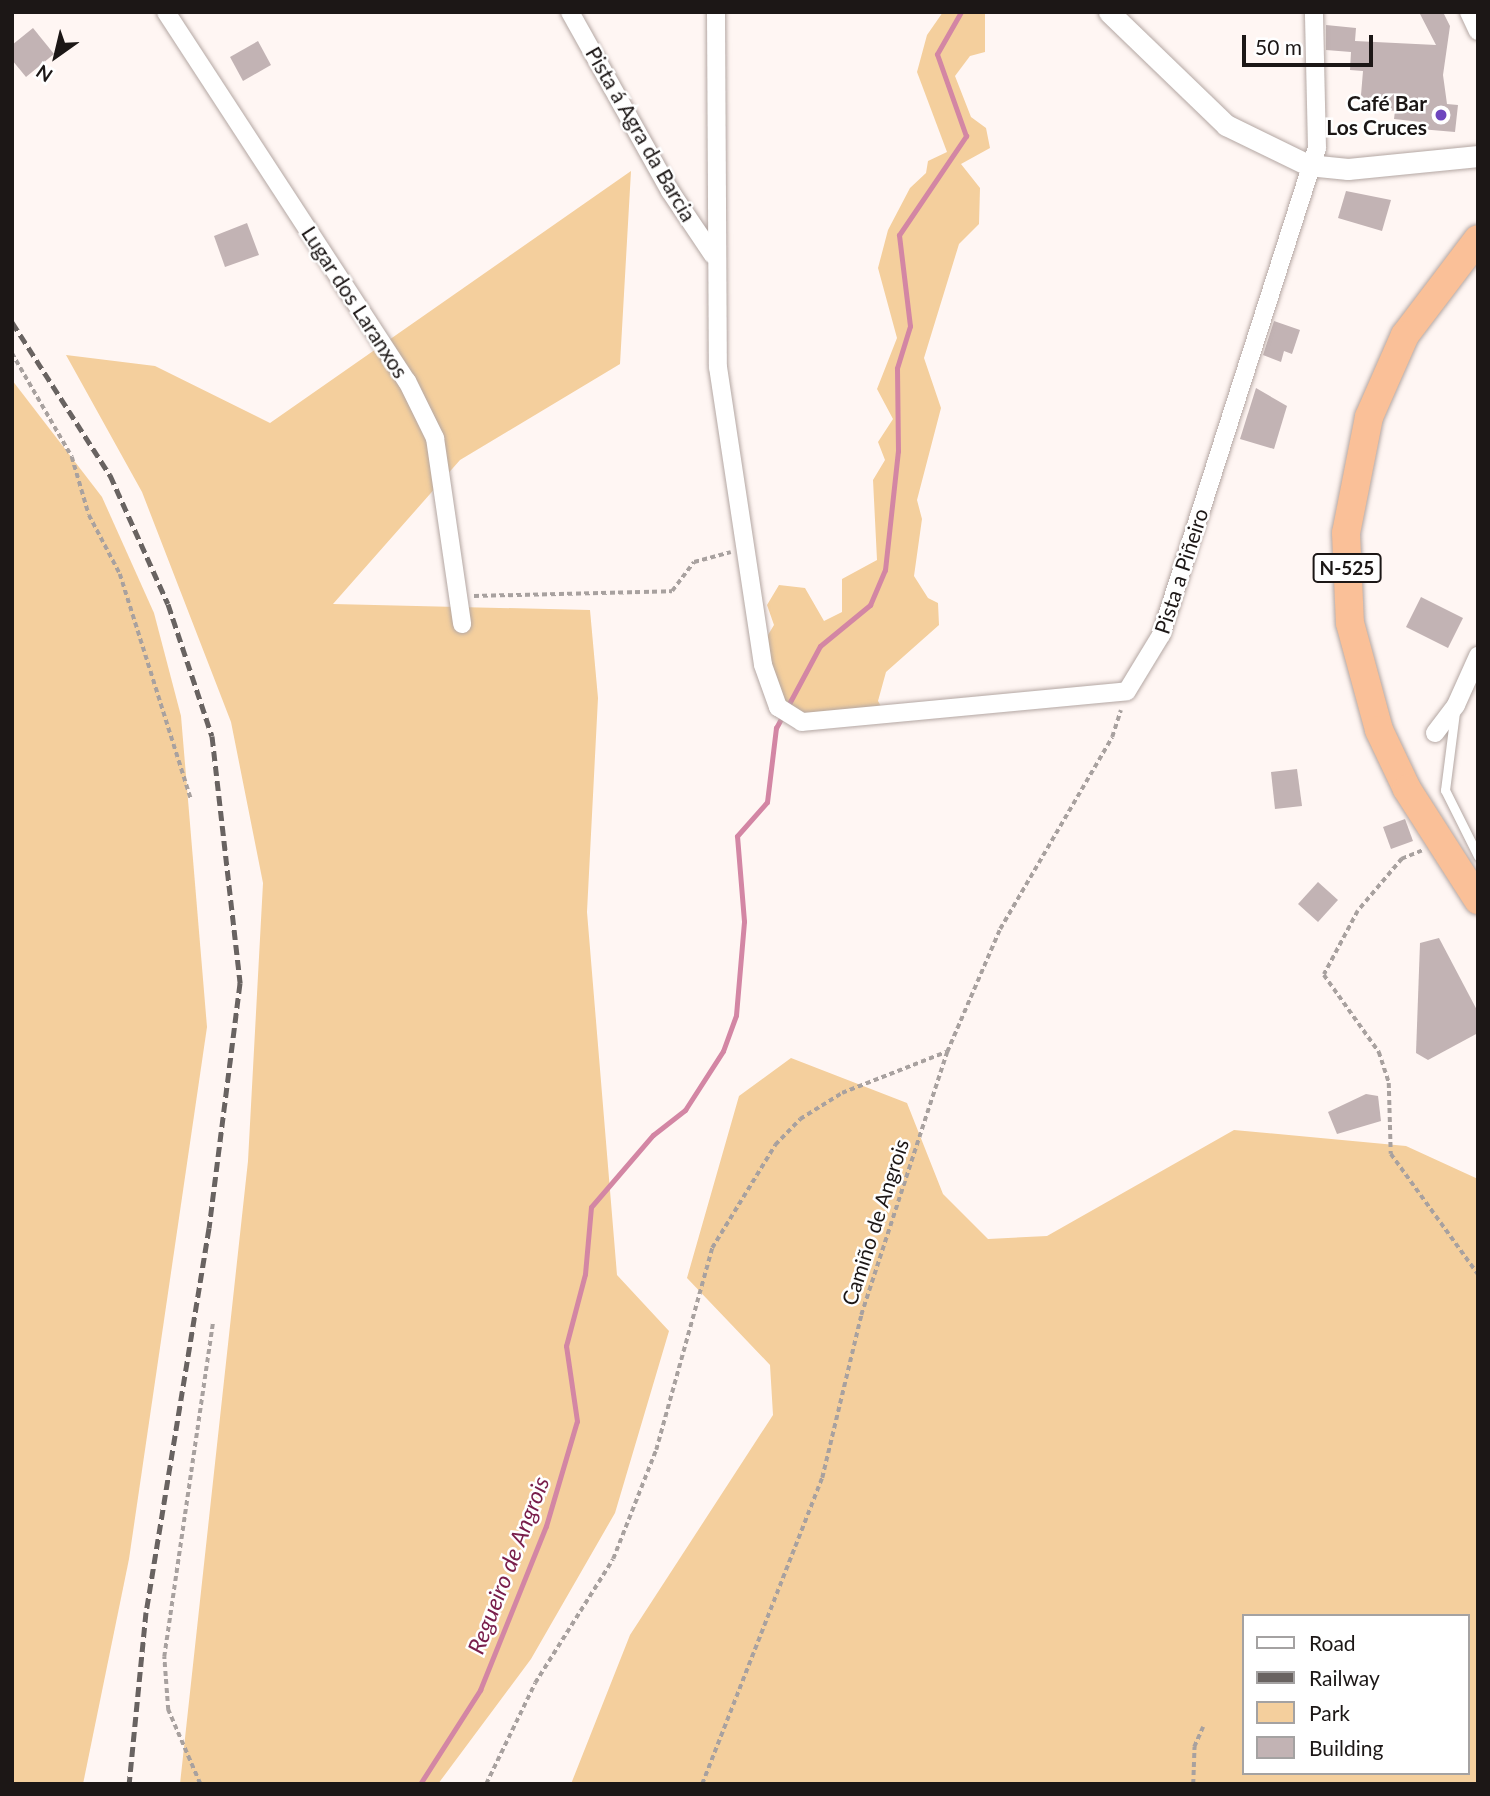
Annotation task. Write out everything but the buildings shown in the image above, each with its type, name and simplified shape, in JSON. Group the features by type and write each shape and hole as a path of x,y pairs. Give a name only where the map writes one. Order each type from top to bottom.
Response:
{"highway":[{"name":"N-525","path":"1478,239 1405,335 1369,417 1346,533 1350,622 1379,730 1440,844 1478,900"},
{"name":"N-525","path":"1478,257 1435,313 1394,390 1375,452 1364,531 1367,608 1381,683 1404,745 1478,873"}],"street":[{"name":"Lugar dos Laranxos","path":"166,12 412,392 435,438 462,596 463,624"},
{"name":"Pista á Agra da Barcia","path":"570,12 670,191 713,255"},
{"path":"716,12 713,255 718,367 741,549 763,665 778,707 802,722 1127,691"},
{"path":"1109,12 1226,125 1308,165 1348,169 1478,156"},
{"name":"Pista a Piñeiro","path":"1127,691 1161,635 1308,165 1317,148 1314,12"},
{"path":"1469,12 1478,31"},
{"path":"1435,733 1457,705 1478,656"}],"lane":[{"path":"1457,705 1445,790 1478,856"}],"path":[{"path":"12,353 72,457 89,515 120,574 191,799"},
{"path":"462,596 672,591 694,562 741,549"},
{"name":"Camiño de Angrois","path":"702,1784 822,1478 861,1315 947,1052 1000,929 1112,737 1127,691"},
{"path":"1440,844 1402,859 1358,911 1324,975 1379,1052 1389,1083 1391,1154 1478,1274"},
{"path":"486,1784 535,1683 613,1559 656,1450 712,1248 775,1145 800,1119 842,1093 947,1052"},
{"path":"200,1784 167,1710 164,1657 213,1323"},
{"path":"1193,1784 1194,1747 1203,1727"}],"green space":[{"path":"943,12 985,12 985,52 970,56 955,76 971,117 986,128 990,148 961,164 980,188 979,224 959,244 924,358 941,408 917,500 922,519 914,576 928,598 938,603 939,625 886,672 878,701 883,710 803,716 781,704 765,640 774,625 767,605 779,585 805,588 824,621 842,612 842,579 877,560 873,480 885,460 878,442 893,419 877,389 897,338 878,268 888,230 910,188 926,173 928,161 947,152 917,72 927,35"},
{"path":"631,171 620,364 460,460 333,604 590,610 598,698 587,912 617,1275 669,1331 615,1513 531,1659 438,1784 180,1784 248,1161 263,883 231,722 142,492 66,355 155,366 270,423"},
{"path":"12,380 102,497 154,613 181,716 207,1027 129,1559 83,1784 12,1784"},
{"path":"791,1058 907,1103 943,1194 988,1239 1047,1236 1234,1130 1406,1146 1478,1179 1478,1784 571,1784 630,1635 773,1415 770,1365 687,1278 739,1096"}],"waterway":[{"name":"Regueiro de Angrois","path":"420,1784 480,1690 546,1526 577,1421 566,1346 585,1274 591,1207 653,1135 685,1110 723,1051 736,1015 744,921 737,836 767,802 776,728 820,646 870,605 885,570 898,451 897,368 910,326 899,235 966,136 937,54 961,12"}],"railway":[{"path":"12,322 110,475 168,604 212,736 240,983 209,1228 146,1612 129,1784"}],"place":[{"name":"Café Bar Los Cruces","path":"1441,115"}]}
